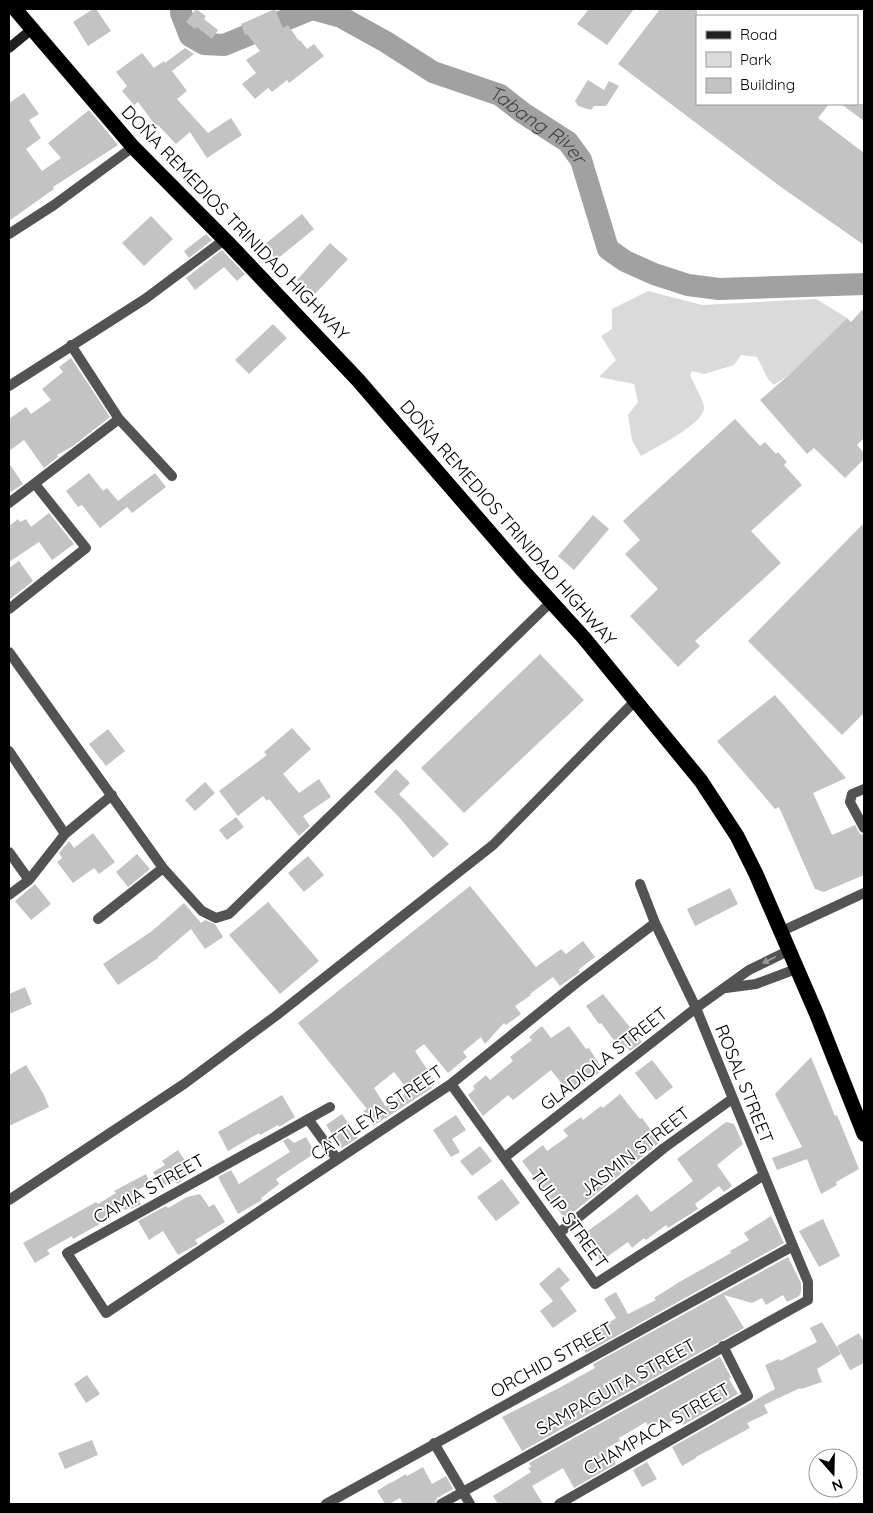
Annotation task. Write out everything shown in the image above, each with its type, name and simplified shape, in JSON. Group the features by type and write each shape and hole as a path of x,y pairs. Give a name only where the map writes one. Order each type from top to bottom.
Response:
{"highway":[{"name":"DOÑA REMEDIOS TRINIDAD HIGHWAY","path":"15,9 133,147 358,380 584,638 701,781 720,808 747,855 817,1016 864,1134"}],"street":[{"path":"9,48 32,29"},
{"path":"9,234 54,205 133,147"},
{"path":"9,386 145,299 224,240"},
{"path":"71,345 119,420 172,476"},
{"path":"9,503 119,420"},
{"path":"9,609 86,548 35,484"},
{"path":"9,652 164,868 202,911 216,918 229,914 551,602"},
{"path":"9,1200 184,1084 276,1015 493,845 636,700"},
{"path":"9,751 65,834"},
{"path":"864,789 852,794 850,802 864,828"},
{"path":"9,895 29,880 65,834 112,795"},
{"path":"9,852 29,880"},
{"path":"98,919 164,868"},
{"name":"ROSAL STREET","path":"640,884 655,923 696,1008 808,1282 808,1300"},
{"path":"780,932 864,893"},
{"name":"CATTLEYA STREET","path":"106,1313 451,1084 575,984 655,923"},
{"name":"GLADIOLA STREET","path":"505,1157 696,1008 749,970 788,951"},
{"name":"GLADIOLA STREET","path":"725,988 756,984 796,969"},
{"name":"TULIP STREET","path":"451,1084 595,1284 764,1176"},
{"name":"JASMIN STREET","path":"559,1233 664,1148 732,1099"},
{"name":"CAMIA STREET","path":"106,1313 67,1253 330,1107"},
{"path":"308,1119 337,1159"},
{"name":"ORCHID STREET","path":"326,1504 793,1246"},
{"name":"SAMPAGUITA STREET","path":"441,1504 808,1300"},
{"name":"CHAMPACA STREET","path":"559,1504 748,1396 723,1346"},
{"path":"434,1443 470,1504"}],"green space":[{"path":"648,291 702,305 816,299 847,318 790,374 774,385 768,379 757,357 741,355 734,365 704,374 692,371 690,375 704,407 702,413 688,427 641,456 632,440 628,415 638,402 634,384 599,377 616,360 601,336 612,329 612,309"}],"building":[{"path":"96,9 111,31 88,46 73,22"},
{"path":"196,9 206,16 204,19 218,30 212,39 197,27 195,29 186,22"},
{"path":"275,9 283,28 288,25 307,49 314,44 324,56 289,83 287,80 272,92 268,88 255,99 242,84 256,73 246,60 260,51 247,34 245,35 241,24"},
{"path":"589,9 634,9 607,45 577,24"},
{"path":"660,9 697,9 696,105 828,105 818,118 864,153 864,245 781,187 618,64"},
{"path":"185,48 194,54 172,71 187,91 177,99 208,133 231,118 242,135 207,158 190,132 176,144 158,125 156,126 138,102 134,105 122,91 127,86 116,72 142,53 154,68 164,61 165,63"},
{"path":"588,80 604,90 609,81 619,86 606,106 594,106 591,110 578,106 575,101"},
{"path":"24,93 39,114 29,120 41,138 26,149 42,171 61,158 48,143 89,110 118,145 53,187 54,189 9,221 9,103"},
{"path":"864,104 864,121 842,105"},
{"path":"302,214 314,229 276,260 264,245"},
{"path":"151,216 173,239 144,266 122,243"},
{"path":"206,234 212,240 189,258 184,251"},
{"path":"330,243 348,259 314,295 297,280"},
{"path":"222,250 245,274 237,281 224,267 195,290 186,278"},
{"path":"864,308 864,438 857,445 864,453 864,459 845,478 814,448 807,454 760,400 790,374 847,318 851,322"},
{"path":"273,324 287,338 249,374 235,360"},
{"path":"71,358 110,417 73,446 57,455 58,457 44,468 24,440 9,451 9,419 26,407 31,414 51,400 42,389 63,372 59,367"},
{"path":"735,419 760,446 765,442 776,454 778,452 787,462 784,465 802,485 751,531 781,563 695,641 700,646 678,667 630,616 658,589 625,554 640,540 623,521"},
{"path":"9,463 23,484 9,493"},
{"path":"89,473 103,491 107,488 118,501 155,473 166,487 132,513 127,507 100,528 82,505 78,507 66,491"},
{"path":"49,513 74,544 52,560 39,542 9,562 9,526 18,519 20,522 26,519 31,527"},
{"path":"593,515 609,529 574,570 558,556"},
{"path":"864,523 864,713 842,735 748,641"},
{"path":"19,561 33,581 9,600 9,568"},
{"path":"540,654 584,700 464,813 421,768"},
{"path":"775,695 846,778 813,793 832,835 855,825 860,834 864,835 864,875 824,892 815,889 779,807 775,809 717,741"},
{"path":"292,728 311,749 283,774 299,793 319,779 331,797 303,816 310,826 299,836 269,799 267,801 263,796 238,816 219,791 267,755 264,752"},
{"path":"108,729 125,751 106,766 89,744"},
{"path":"396,769 410,783 399,794 449,844 433,858 399,817 374,792"},
{"path":"205,782 215,793 195,811 185,800"},
{"path":"236,817 244,827 227,840 219,830"},
{"path":"93,833 115,862 99,874 94,868 73,883 57,862 62,858 59,853 69,841 74,848"},
{"path":"137,854 150,869 128,887 116,872"},
{"path":"308,856 324,875 304,892 288,873"},
{"path":"35,884 51,904 31,920 15,901"},
{"path":"470,886 536,967 561,949 566,954 583,941 595,957 578,970 580,972 560,986 553,977 530,994 515,1006 521,1014 506,1025 504,1023 485,1044 481,1037 463,1052 467,1057 448,1073 424,1044 415,1051 436,1083 432,1088 373,1126 363,1111 367,1109 298,1023","holes":["394,1072 409,1091 386,1107 374,1088"]},
{"path":"730,888 738,904 695,926 687,909"},
{"path":"268,902 319,961 280,994 229,935"},
{"path":"184,903 201,923 205,920 215,924 223,937 205,949 191,929 158,958 118,985 103,964 152,931"},
{"path":"25,987 32,1004 9,1014 9,994"},
{"path":"603,994 642,1042 630,1051 627,1047 622,1051 586,1006"},
{"path":"542,1026 551,1038 569,1026 586,1049 589,1048 603,1070 569,1093 551,1070 513,1100 508,1095 483,1116 468,1095 475,1089 473,1086 486,1075 490,1080 513,1061 510,1057 532,1040 529,1037"},
{"path":"811,1057 859,1169 836,1182 837,1185 821,1194 807,1159 777,1170 772,1158 802,1147 775,1094"},
{"path":"652,1060 673,1087 656,1100 635,1073"},
{"path":"26,1065 49,1107 9,1126 9,1075"},
{"path":"620,1094 640,1119 642,1118 660,1142 565,1219 522,1161 543,1145 547,1151 568,1136 563,1130 581,1117 583,1120 601,1106 603,1108"},
{"path":"282,1095 295,1117 279,1127 278,1125 260,1135 259,1133 228,1151 218,1132"},
{"path":"342,1114 358,1138 342,1148 326,1125"},
{"path":"456,1115 466,1130 452,1139 460,1152 451,1157 433,1130"},
{"path":"726,1122 734,1124 743,1144 717,1165 732,1186 724,1192 719,1186 695,1204 698,1209 668,1228 666,1225 646,1240 644,1238 632,1248 628,1242 601,1261 592,1248 587,1251 578,1238 637,1194 651,1212 693,1181 677,1159"},
{"path":"306,1137 315,1153 276,1179 279,1184 261,1198 262,1200 238,1214 218,1177 231,1170 239,1184 290,1152 283,1141 288,1138 294,1143"},
{"path":"480,1146 492,1161 472,1176 460,1161"},
{"path":"178,1150 193,1173 177,1184 174,1180 161,1187 153,1172 165,1165 162,1161"},
{"path":"146,1174 150,1183 134,1192 141,1204 131,1209 125,1210 123,1208 106,1218 107,1220 73,1239 72,1236 47,1250 50,1254 35,1263 23,1243 96,1202 98,1204 116,1193 114,1191"},
{"path":"502,1179 520,1203 496,1221 477,1197"},
{"path":"200,1194 209,1207 214,1204 225,1222 195,1240 198,1244 178,1255 163,1231 149,1240 138,1221 166,1206 168,1208 187,1197"},
{"path":"771,1216 784,1243 586,1353 579,1341 616,1318 604,1299 616,1292 628,1314 656,1300 654,1298 731,1253 730,1251 749,1240 744,1233"},
{"path":"823,1219 840,1256 819,1267 799,1231"},
{"path":"788,1257 801,1283 799,1296 787,1302 783,1295 766,1305 762,1298 752,1303 724,1295 744,1328 522,1451 502,1417 595,1368 593,1364"},
{"path":"559,1267 570,1280 560,1288 577,1311 553,1328 540,1311 553,1301 539,1284"},
{"path":"822,1322 841,1354 817,1369 822,1382 800,1388 764,1405 768,1413 747,1423 750,1428 682,1466 672,1447 775,1389 765,1365 779,1359 780,1361 817,1342 810,1328"},
{"path":"859,1333 864,1342 864,1363 850,1370 837,1346"},
{"path":"720,1357 731,1377 729,1379 738,1394 683,1425 678,1417 667,1424 664,1418 649,1428 646,1422 619,1438 620,1441 607,1448 616,1464 574,1488 563,1468 532,1486 543,1504 498,1504 493,1496 531,1472 528,1468 531,1467 529,1463"},
{"path":"87,1375 100,1394 86,1403 74,1384"},
{"path":"92,1440 98,1455 65,1469 58,1453"},
{"path":"647,1462 657,1479 642,1487 633,1470"},
{"path":"423,1467 432,1484 446,1476 453,1489 437,1498 434,1504 403,1504 400,1498 385,1504 377,1491 406,1474 407,1476"}],"waterway":[{"name":"Tabang River","path":"181,9 190,36 204,44 224,45 312,9 341,17 386,42 433,72 500,95 523,113 568,142 581,160 608,249 625,261 654,274 688,285 719,289 864,284"}]}
